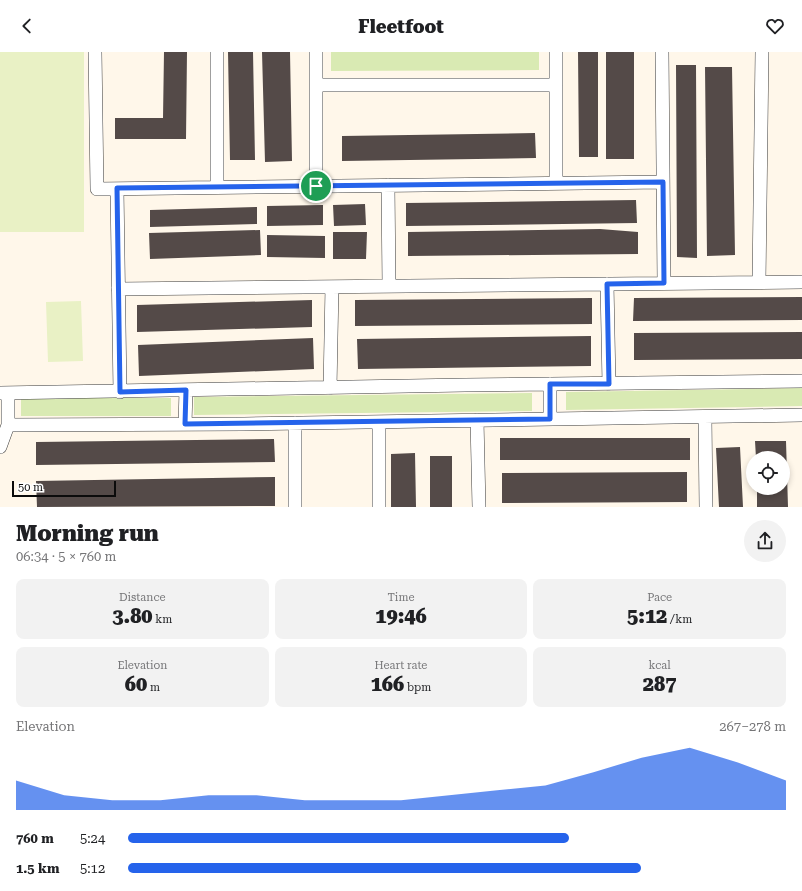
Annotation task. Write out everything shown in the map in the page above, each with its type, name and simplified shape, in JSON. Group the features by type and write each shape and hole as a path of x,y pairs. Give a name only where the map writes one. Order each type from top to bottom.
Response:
{"street":[{"path":"95,52 97,189 663,182"},
{"path":"217,52 217,187"},
{"path":"316,52 316,186"},
{"path":"556,52 556,183"},
{"path":"662,52 664,283"},
{"path":"759,282 762,52"},
{"path":"316,85 556,85"},
{"path":"388,185 389,286"},
{"path":"117,188 120,392"},
{"path":"118,289 802,282"},
{"path":"607,284 609,384"},
{"path":"330,388 332,287"},
{"path":"0,446 8,425 4,394 802,381"},
{"path":"550,384 550,419"},
{"path":"185,424 186,390"},
{"path":"8,425 378,422 802,415"},
{"path":"705,417 706,507"},
{"path":"477,420 478,507"},
{"path":"378,422 379,507"},
{"path":"295,423 295,507"}],"green space":[{"path":"0,52 84,52 84,232 0,232"},
{"path":"331,52 539,52 539,70 331,71"},
{"path":"81,301 83,361 48,362 46,302"},
{"path":"802,388 802,406 566,410 566,392"},
{"path":"532,393 532,411 194,415 194,397"},
{"path":"21,398 171,398 171,416 21,416"}],"building":[{"path":"164,52 187,52 186,139 115,139 115,118 163,118"},
{"path":"228,52 253,52 255,160 230,160"},
{"path":"262,52 290,52 292,161 265,162"},
{"path":"578,52 598,52 598,157 579,157"},
{"path":"606,52 634,52 634,159 606,159"},
{"path":"676,65 696,65 697,258 677,257"},
{"path":"705,67 732,67 735,255 707,256"},
{"path":"535,133 536,158 342,161 342,136"},
{"path":"636,200 637,223 406,226 406,203"},
{"path":"365,204 366,225 334,226 333,205"},
{"path":"323,205 323,225 267,226 267,206"},
{"path":"257,207 257,224 150,227 150,210"},
{"path":"600,229 638,232 638,254 408,256 408,232"},
{"path":"260,230 261,255 150,259 149,233"},
{"path":"333,232 367,232 366,259 333,259"},
{"path":"267,235 325,236 325,258 267,257"},
{"path":"802,297 802,320 633,321 634,298"},
{"path":"592,298 592,324 355,326 355,300"},
{"path":"312,300 312,327 137,332 137,305"},
{"path":"802,332 802,359 634,360 634,333"},
{"path":"591,336 591,366 358,369 357,339"},
{"path":"313,338 314,369 139,376 138,345"},
{"path":"500,438 690,438 690,460 500,460"},
{"path":"274,439 275,462 36,465 36,442"},
{"path":"755,441 786,441 786,451 756,451"},
{"path":"740,447 743,507 719,507 716,448"},
{"path":"415,453 416,507 391,507 391,454"},
{"path":"430,456 452,456 452,507 430,507"},
{"path":"687,472 687,502 502,503 502,473"},
{"path":"275,477 275,506 37,507 36,481"},
{"path":"757,495 788,495 788,507 757,507"}],"route":[{"path":"663,182 664,283 607,284 609,384 550,384 550,419 185,424 186,390 120,392 117,188 316,186 663,182"}]}
